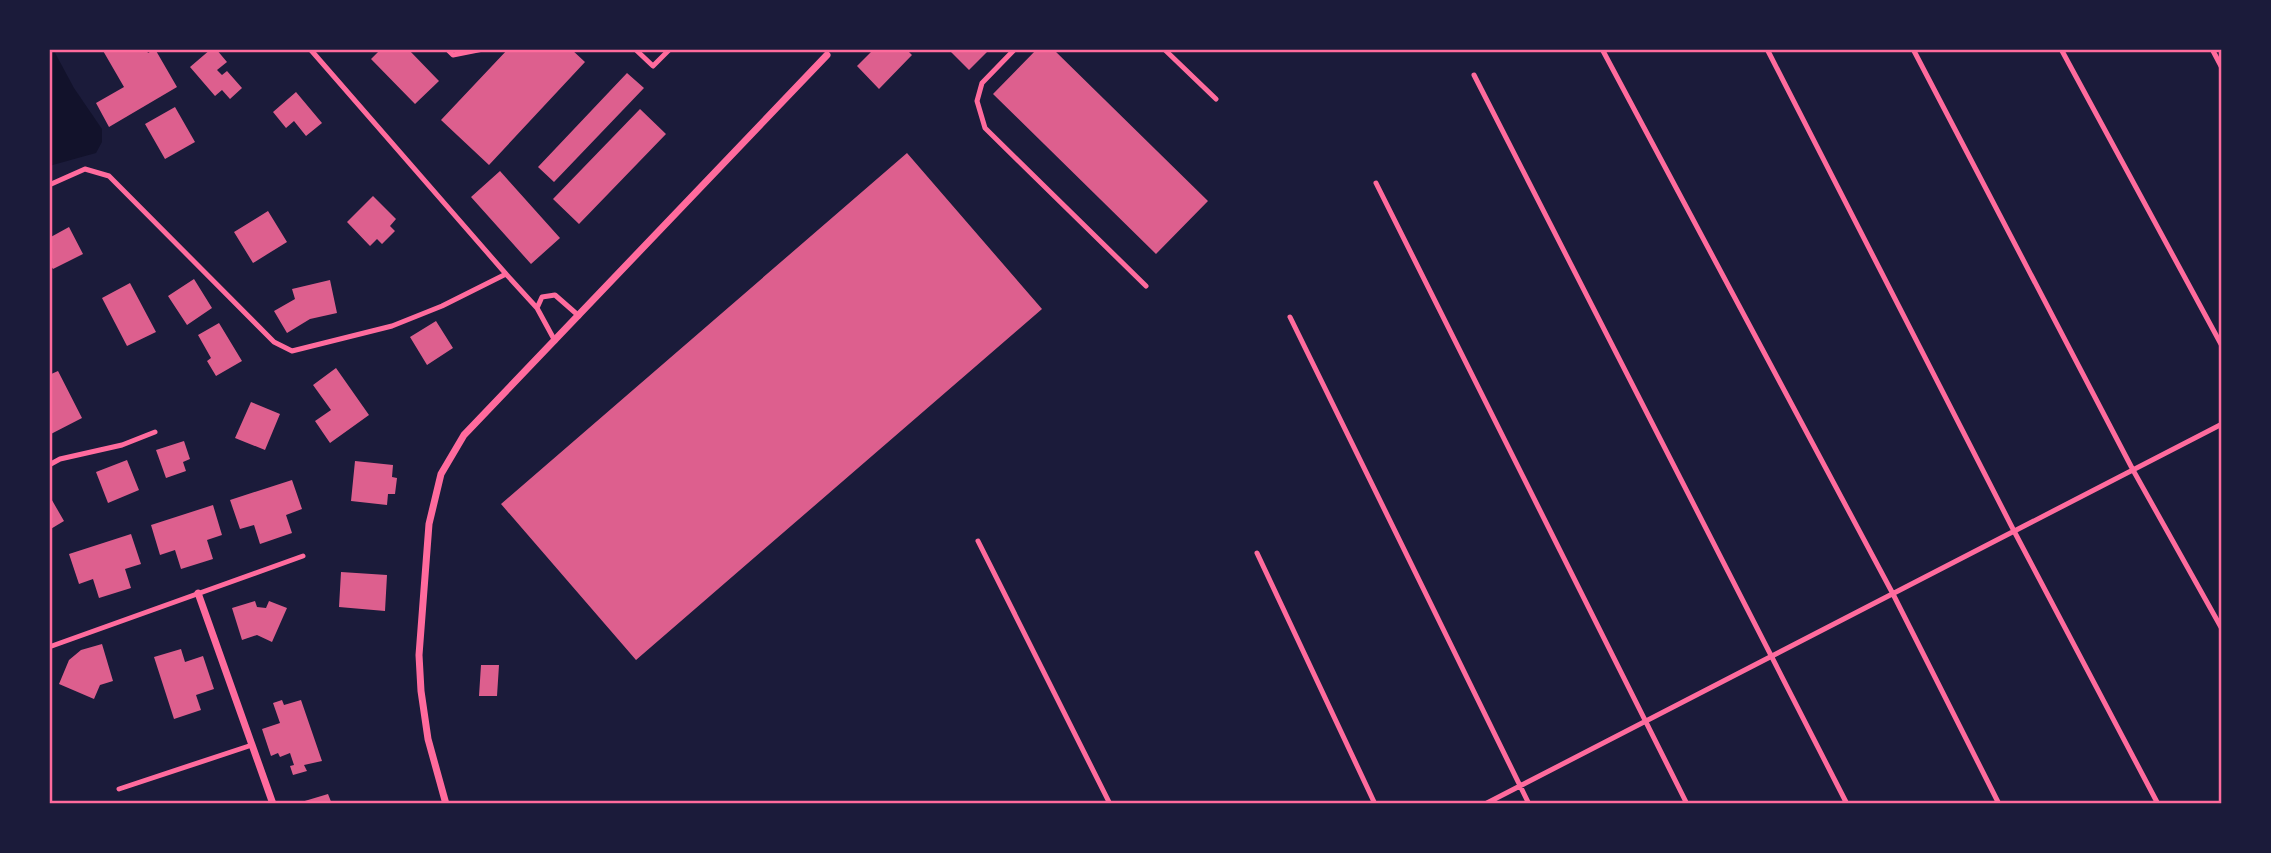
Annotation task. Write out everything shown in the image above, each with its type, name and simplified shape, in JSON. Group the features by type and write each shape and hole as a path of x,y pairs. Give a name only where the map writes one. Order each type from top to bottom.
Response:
{"street":[{"path":"446,804 428,740 419,655 429,524 441,474 464,435 829,52"},
{"path":"198,593 273,804"}],"lane":[{"path":"310,49 537,308 555,341"},
{"path":"447,49 453,55 483,49"},
{"path":"635,49 653,66 670,49"},
{"path":"1015,49 982,83 977,101 985,128 1146,286"},
{"path":"1164,49 1216,99"},
{"path":"1602,49 1893,594 1999,804"},
{"path":"1767,49 2014,531 2158,804"},
{"path":"1913,49 2133,470 2222,629"},
{"path":"2061,49 2222,346"},
{"path":"2211,49 2222,68"},
{"path":"1475,75 1847,804"},
{"path":"49,185 85,169 109,176 274,342 292,351 392,326 442,306 506,274"},
{"path":"1376,183 1688,804"},
{"path":"537,308 542,297 555,295 579,316"},
{"path":"1290,317 1529,804"},
{"path":"1485,804 2222,424"},
{"path":"49,465 60,459 122,445 155,432"},
{"path":"978,541 1110,804"},
{"path":"1256,553 1375,804"},
{"path":"49,647 303,556"},
{"path":"119,789 252,745"}],"shaded area":[{"path":"49,49 53,49 74,88 102,129 102,142 96,153 49,166"}],"building":[{"path":"102,49 146,49 148,53 155,49 177,87 109,127 96,103 124,87"},
{"path":"211,49 216,49 227,62 217,70 222,75 227,71 242,88 230,99 222,90 215,96 190,67"},
{"path":"381,49 408,49 439,81 415,104 371,59"},
{"path":"508,49 571,49 585,62 489,165 441,120"},
{"path":"874,49 906,49 912,55 879,89 857,66"},
{"path":"948,49 990,49 969,70"},
{"path":"1037,49 1053,49 1208,201 1156,254 993,94"},
{"path":"627,73 644,88 554,182 538,167"},
{"path":"296,92 322,123 306,136 294,121 286,128 273,112"},
{"path":"175,107 195,142 165,159 145,124"},
{"path":"640,109 666,134 579,224 553,199"},
{"path":"907,153 1042,309 636,660 501,504"},
{"path":"500,171 560,238 531,264 471,197"},
{"path":"373,196 396,219 390,226 395,231 382,244 377,239 370,246 347,222"},
{"path":"268,211 287,242 253,263 234,232"},
{"path":"69,227 83,254 53,269 49,263 49,238"},
{"path":"194,279 212,308 187,325 168,296"},
{"path":"330,280 337,313 310,319 287,333 274,311 295,299 292,289"},
{"path":"130,283 156,332 127,346 102,298"},
{"path":"436,321 453,348 427,365 410,337"},
{"path":"219,323 242,361 216,376 207,361 211,358 198,335"},
{"path":"336,368 369,415 330,443 315,421 331,410 313,385"},
{"path":"58,371 82,418 49,435 49,375"},
{"path":"251,402 280,414 265,450 235,438"},
{"path":"184,441 190,459 183,462 186,471 166,478 156,450"},
{"path":"127,460 139,490 108,503 96,472"},
{"path":"355,461 393,465 392,477 397,478 395,494 388,494 387,505 351,501"},
{"path":"292,480 302,509 286,515 292,533 260,544 254,525 240,529 230,500"},
{"path":"49,495 64,521 49,530"},
{"path":"213,505 222,535 207,540 213,559 181,569 175,550 160,555 151,525"},
{"path":"131,534 141,564 125,569 131,588 99,598 93,579 79,584 69,554"},
{"path":"341,572 387,575 385,611 339,607"},
{"path":"255,601 257,607 266,608 269,601 287,608 272,642 257,635 242,640 232,608"},
{"path":"102,644 113,681 100,685 94,699 59,684 69,660 81,650"},
{"path":"181,649 185,662 203,656 214,689 196,695 201,710 174,719 154,657"},
{"path":"481,665 499,665 497,696 479,696"},
{"path":"282,700 284,705 301,700 322,761 304,765 307,771 293,775 290,766 294,765 290,753 280,757 278,753 271,756 262,729 280,723 273,703"},
{"path":"328,794 332,804 298,804 298,803"}]}
